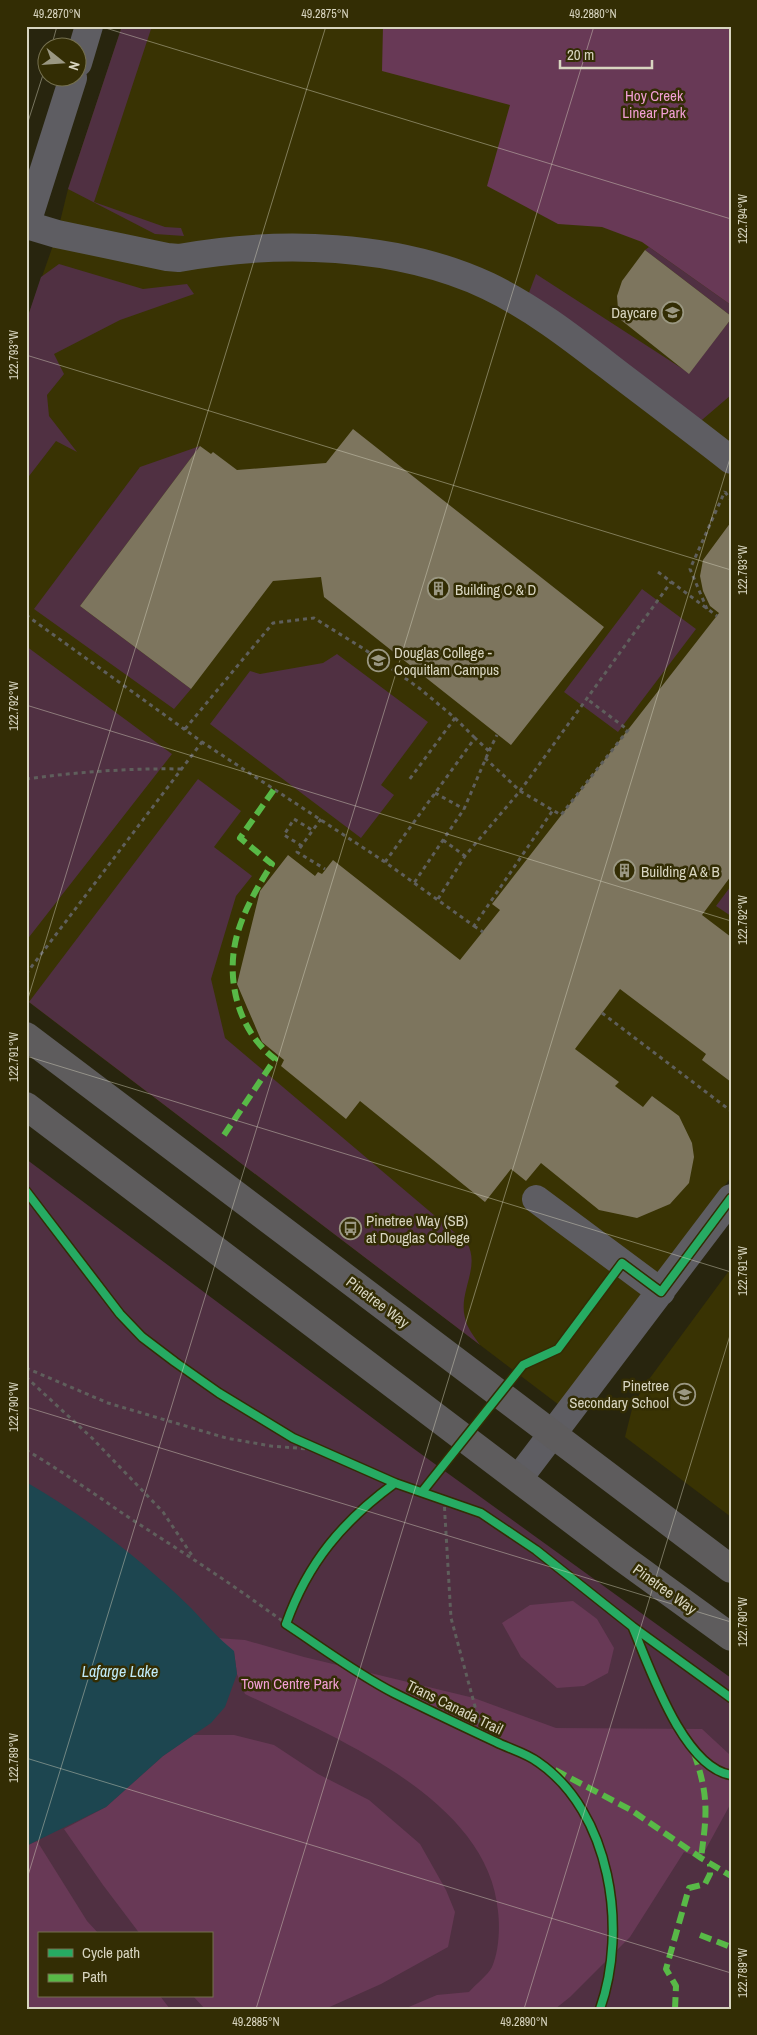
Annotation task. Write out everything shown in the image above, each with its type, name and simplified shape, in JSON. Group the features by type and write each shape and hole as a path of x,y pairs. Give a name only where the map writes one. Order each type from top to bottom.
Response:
{"main road":[{"name":"Pinetree Way","path":"26,1036 731,1569"},
{"name":"Pinetree Way","path":"26,1106 621,1557 731,1637"}],"street":[{"path":"85,38 89,26"},
{"path":"70,88 26,226 167,257 180,258 282,248 354,250 407,259 458,275 487,286 542,316 731,460"},
{"path":"536,1199 661,1292"},
{"path":"519,1478 730,1200"}],"path":[{"path":"707,609 690,569 725,492 731,500"},
{"path":"658,572 717,616"},
{"path":"438,899 465,856 520,791 671,582"},
{"path":"26,615 202,742 385,862 483,932"},
{"path":"185,729 273,623 314,618 364,649 419,688 455,718 489,751"},
{"path":"485,758 520,791 562,815 628,730 587,699"},
{"path":"409,780 455,718"},
{"path":"414,883 464,809 485,758 497,735"},
{"path":"385,862 475,738"},
{"path":"26,974 202,742"},
{"path":"26,779 140,768 182,769"},
{"path":"435,793 464,809"},
{"path":"474,926 553,810"},
{"path":"302,846 284,835 294,819 312,830"},
{"path":"321,819 297,852 325,869"},
{"path":"443,840 465,856"},
{"path":"602,1013 731,1111"},
{"path":"26,1368 108,1403 226,1438 271,1446 321,1450"},
{"path":"26,1377 80,1426 163,1512 194,1560"},
{"path":"294,1438 330,1454"},
{"path":"387,1479 404,1486"},
{"path":"286,1624 306,1577 345,1524 395,1482"},
{"path":"444,1500 451,1618 483,1736"}],"shaded area":[{"name":"Douglas College - Coquitlam Campus","path":"122,26 458,26 731,277 731,1177 563,1408 26,1000 26,322 57,234 68,189"},
{"name":"Pinetree Secondary School","path":"731,1268 731,1517 625,1437 633,1405 647,1382"}],"green space":[{"path":"122,26 152,26 94,202 165,227 181,228 184,236 155,234 68,189"},
{"name":"Hoy Creek Linear Park","path":"383,26 731,26 731,305 642,242 602,227 558,224 487,186 510,105 382,71"},
{"path":"649,247 731,305 731,316 645,250"},
{"path":"59,264 143,289 187,284 194,294 120,320 54,354 64,374 47,395 49,416 77,452 56,441 26,480 26,322 41,277"},
{"path":"536,274 689,373 731,319 731,395 696,425 527,298"},
{"path":"200,446 80,606 191,689 174,709 34,609 140,467"},
{"path":"642,589 696,629 618,732 564,692"},
{"path":"26,646 172,754 26,941"},
{"path":"337,654 428,722 381,785 394,795 361,838 210,724 250,671 260,674 323,663"},
{"path":"198,779 241,811 214,847 252,876 236,896 211,979 225,1038 467,1243 472,1261 464,1299 465,1318 467,1325 480,1345 29,1002"},
{"path":"731,886 731,916 716,906"},
{"name":"Town Centre Park","path":"26,1159 410,1446 731,1678 731,2009 26,2009"},
{"path":"573,1601 597,1619 614,1648 608,1673 584,1686 557,1688 521,1657 502,1623 530,1605"},
{"path":"217,1638 245,1640 304,1657 474,1698 556,1728 702,1729 729,1754 731,1803 701,1858 684,1852 630,1937 570,1997 555,2009 404,2009 437,1995 469,1992 492,1967 498,1947 499,1918 488,1871 467,1835 437,1804 401,1776 320,1730 245,1694 237,1674 234,1652"},
{"path":"193,1735 234,1735 274,1745 318,1774 369,1800 420,1844 446,1890 455,1912 448,1947 381,1984 325,2009 205,2009 195,1998 212,1998 212,1932 138,1932 64,1829 106,1807 163,1756"},
{"path":"37,1841 87,1921 97,1932 38,1932 38,1998 162,1998 170,2009 26,2009 26,1846"}],"water":[{"name":"Lafarge Lake","path":"26,1482 91,1524 133,1556 172,1590 234,1651 237,1674 225,1707 211,1723 163,1756 106,1807 26,1846"}],"building":[{"name":"Daycare","path":"645,250 731,316 731,319 689,374 621,320 617,296 622,281"},
{"name":"Building C & D","path":"353,429 604,627 511,745 324,597 321,577 273,581 191,689 80,606 200,446 211,454 213,452 237,470 326,463"},
{"name":"Building A & B","path":"731,522 731,876 702,915 731,937 731,1082 702,1060 706,1054 620,989 575,1049 619,1082 615,1086 643,1107 652,1096 679,1116 692,1143 694,1157 689,1183 670,1204 637,1218 599,1210 541,1163 526,1181 511,1169 485,1202 360,1101 346,1119 281,1066 284,1060 262,1042 237,984 260,891 288,855 315,876 318,872 322,874 333,860 460,960 500,910 492,904 719,613 710,606 703,591 700,576 703,560"}],"marked path":[{"path":"224,1135 275,1059 262,1047 244,1019 234,986 233,969 237,935 243,916 272,864 240,838 275,788"},
{"path":"694,1753 702,1782 705,1805 705,1829 701,1858"},
{"path":"555,1770 631,1810 701,1858 731,1876"},
{"path":"675,2009 676,1986 666,1969 689,1888 705,1884 710,1874 710,1864"},
{"path":"700,1935 731,1947"}],"cycle path":[{"path":"26,1191 120,1314 142,1337 175,1362 219,1393 293,1438 395,1483 481,1513 536,1550 633,1627 731,1698"},
{"path":"422,1492 523,1365 558,1349 622,1263 661,1292 731,1198"},
{"name":"Trans Canada Trail","path":"395,1483 359,1512 329,1544 305,1581 286,1624 380,1686 533,1759 563,1784 582,1810 597,1841 607,1874 612,1909 612,1944 608,1977 600,2009"},
{"path":"633,1628 670,1714 683,1736 698,1754 714,1768 731,1775"}],"place":[{"name":"Daycare","path":"673,312"},
{"name":"Building C & D","path":"439,589"},
{"name":"Douglas College - Coquitlam Campus","path":"378,661"},
{"name":"Building A & B","path":"625,871"},
{"name":"Pinetree Way (SB) at Douglas College","path":"350,1229"},
{"name":"Pinetree Secondary School","path":"685,1394"}]}
